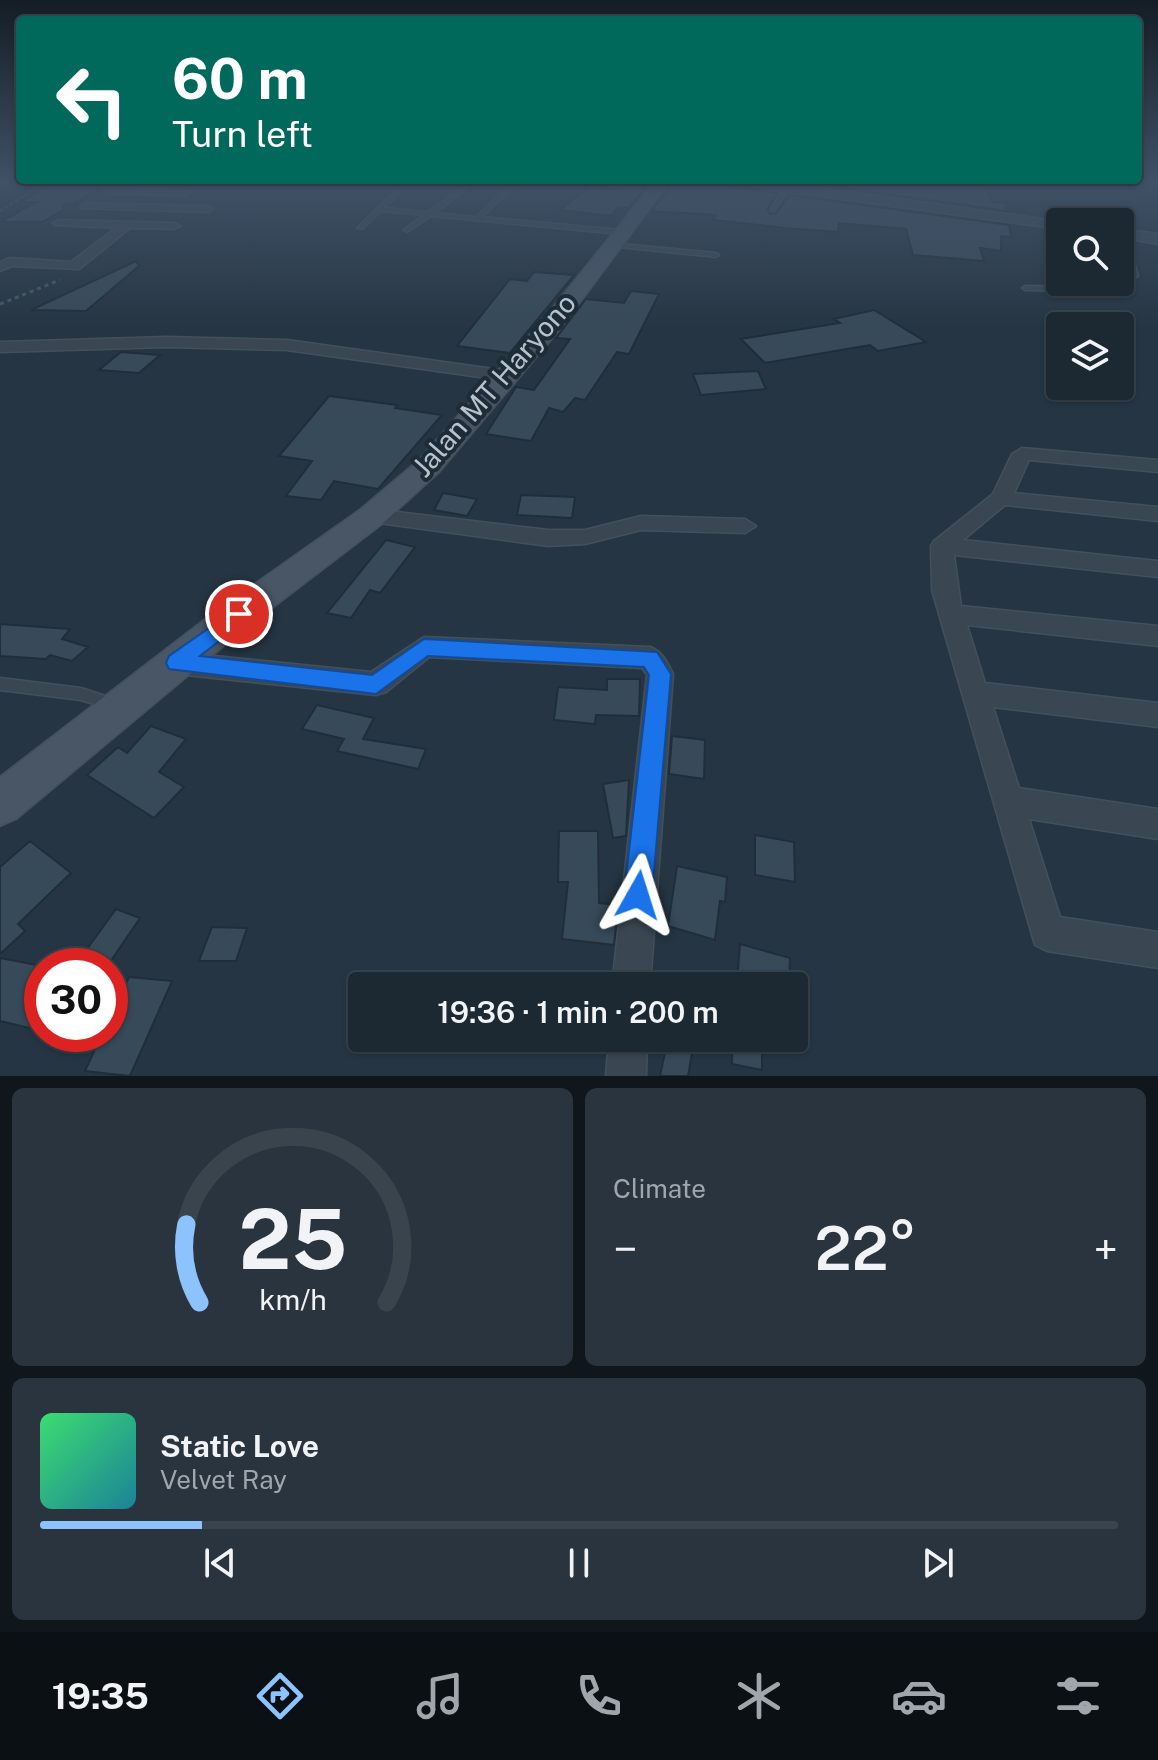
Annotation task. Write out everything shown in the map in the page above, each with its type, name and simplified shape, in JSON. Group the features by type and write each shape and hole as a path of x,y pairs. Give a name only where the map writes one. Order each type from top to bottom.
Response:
{"main road":[{"name":"Jalan MT Haryono","path":"0,804 176,663 372,516 439,456 508,376 622,230"}],"street":[{"path":"0,267 10,262 74,266 120,230"},
{"path":"1134,236 1158,239"},
{"path":"0,347 167,342 287,345 508,376"},
{"path":"942,546 1001,498 1022,454 1158,466"},
{"path":"1001,498 1158,514"},
{"path":"372,516 548,538 585,537 641,523 745,526"},
{"path":"942,546 1158,569"},
{"path":"942,546 944,590 1047,933 1158,950"},
{"path":"951,614 1158,636"},
{"path":"176,663 376,684 424,647 650,658 660,674 632,972"},
{"path":"975,693 1158,715"},
{"path":"1007,801 1158,824"},
{"path":"626,1076 627,1052"}],"lane":[{"path":"562,230 716,255"},
{"path":"1025,288 1046,288"},
{"path":"0,684 81,694 121,706"}],"building":[{"path":"906,230 1010,230 1011,237 1001,236 1001,251 980,248 984,261 913,255"},
{"path":"136,261 139,266 86,311 31,310"},
{"path":"534,272 574,275 510,353 457,346 510,279 527,281"},
{"path":"631,291 659,294 629,354 617,352 585,400 575,398 563,412 549,408 531,441 486,434 516,387 534,390 570,339 556,338 586,299 624,303"},
{"path":"874,310 926,342 878,351 870,345 765,363 741,339 840,323 834,319"},
{"path":"121,352 160,355 139,373 99,370"},
{"path":"758,371 766,389 701,395 693,374"},
{"path":"329,396 442,415 378,489 334,481 321,500 286,496 312,461 279,456"},
{"path":"443,493 477,499 467,516 434,510"},
{"path":"521,495 575,497 572,518 517,515"},
{"path":"386,540 415,547 380,593 370,590 351,618 327,613"},
{"path":"0,624 70,629 62,639 88,647 72,661 50,655 46,659 0,656"},
{"path":"607,679 640,679 639,716 596,715 595,724 554,720 558,687 607,690"},
{"path":"317,705 374,718 363,739 426,749 418,769 337,751 344,739 302,729"},
{"path":"151,726 186,739 159,772 184,787 154,818 87,775 118,747 127,753"},
{"path":"672,736 705,740 704,779 669,774"},
{"path":"629,780 626,836 613,838 603,784"},
{"path":"559,831 598,831 599,903 618,905 614,945 562,939 568,882 558,882"},
{"path":"755,835 794,842 795,882 755,875"},
{"path":"30,841 71,873 18,924 25,931 0,954 0,867"},
{"path":"677,866 727,877 725,902 720,901 715,940 668,926"},
{"path":"116,909 140,918 120,948 88,948"},
{"path":"212,927 247,928 236,961 199,961"},
{"path":"740,944 790,958 790,972 738,972"},
{"path":"0,958 24,963 24,1027 0,1021"},
{"path":"128,979 172,981 130,1076 85,1071 94,1052 128,1052"},
{"path":"665,1052 692,1053 688,1076 660,1076"},
{"path":"732,1052 762,1052 762,1070 732,1064"}],"route":[{"path":"239,614 176,663 376,684 424,647 639,655 650,658 657,664 660,674 638,895"}]}
